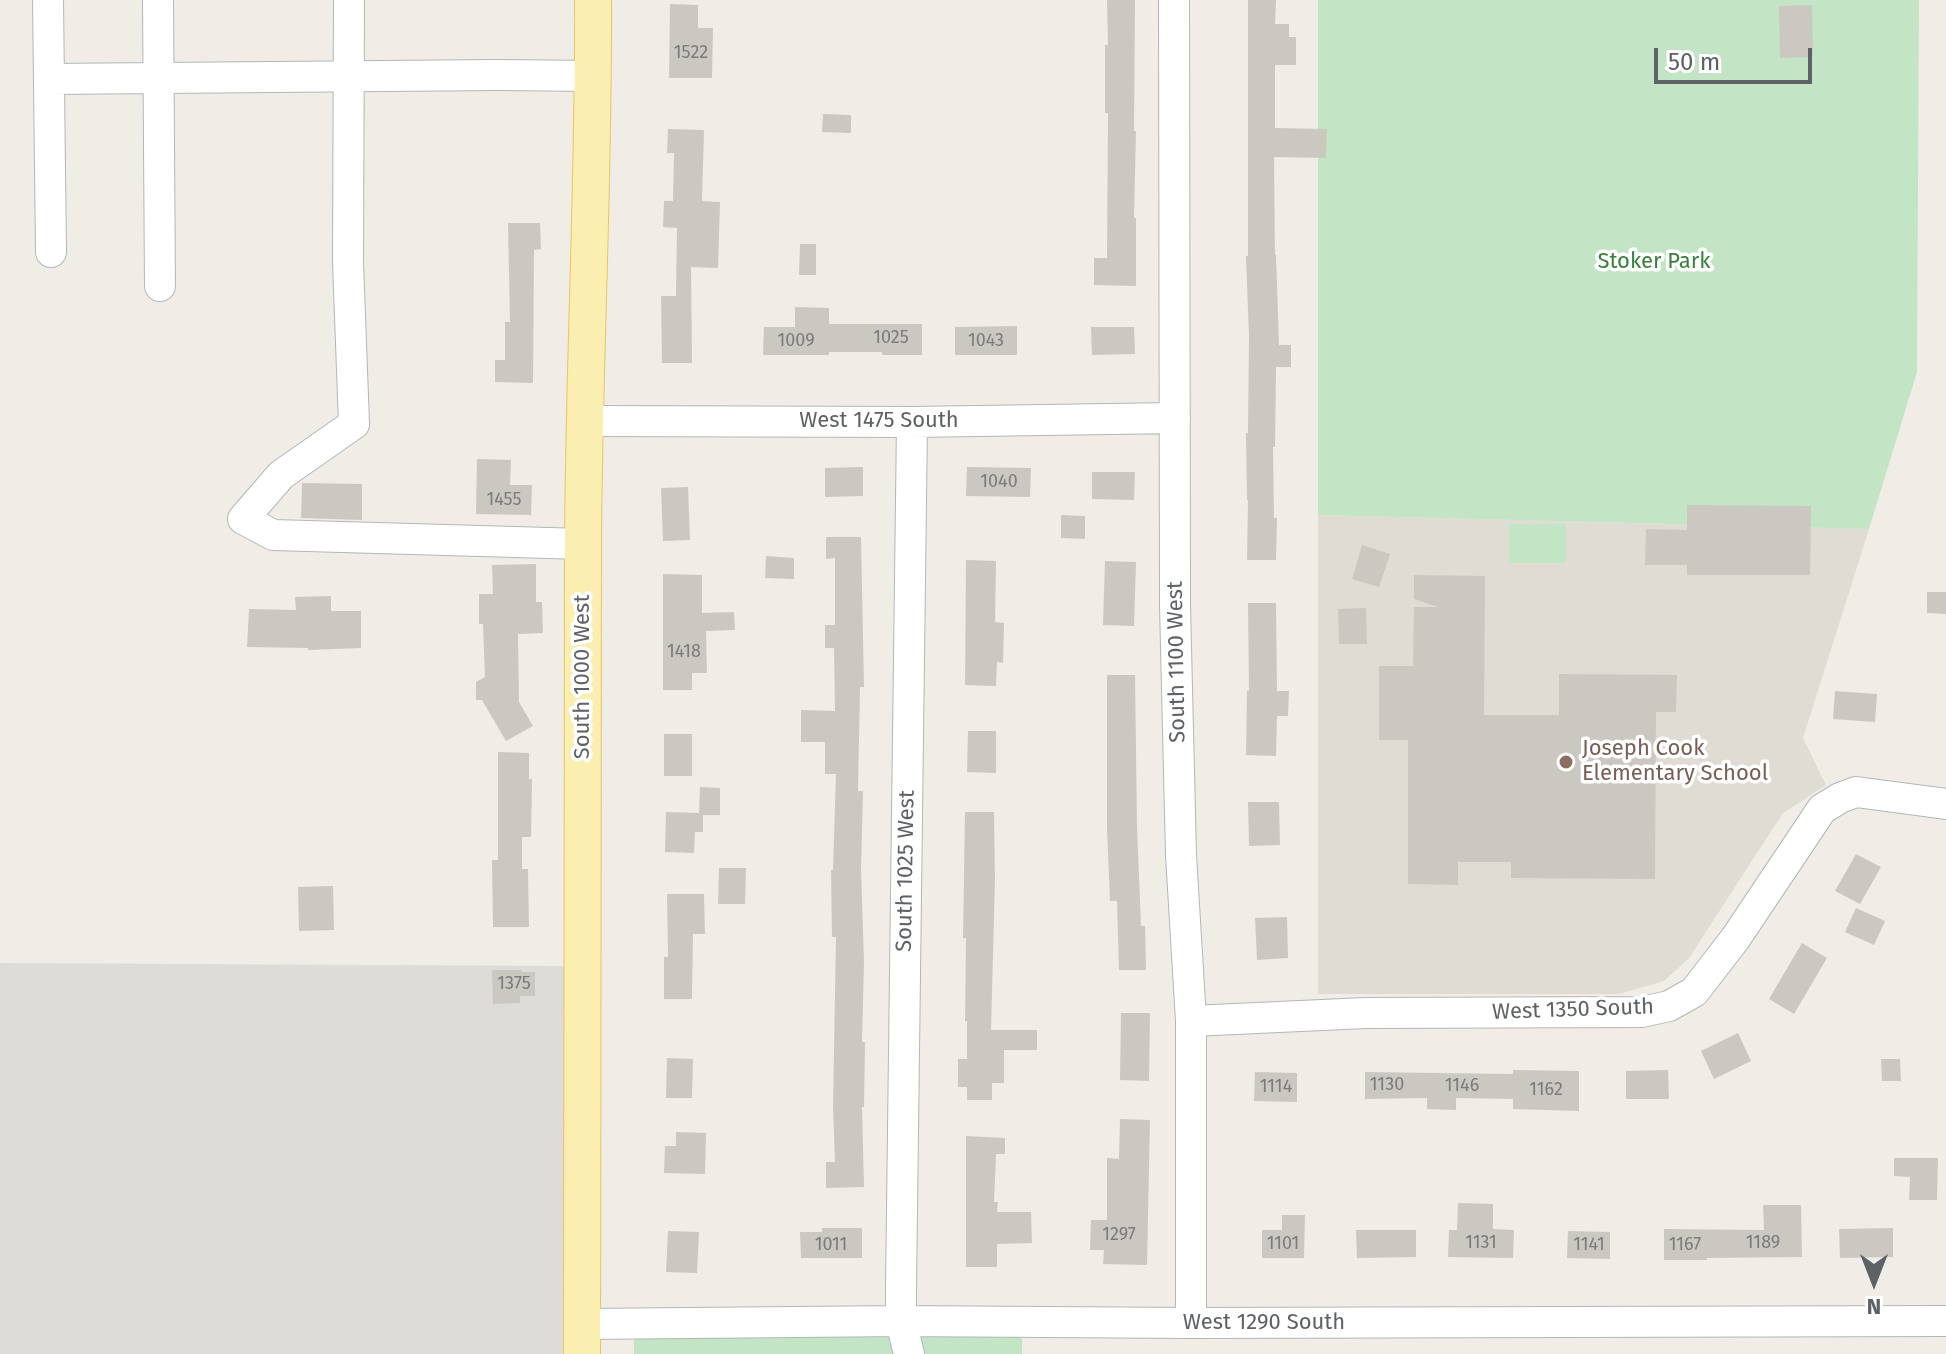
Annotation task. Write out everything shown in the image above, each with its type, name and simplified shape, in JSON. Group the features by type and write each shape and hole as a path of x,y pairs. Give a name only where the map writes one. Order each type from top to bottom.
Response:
{"main road":[{"name":"South 1000 West","path":"582,1339 584,421 594,76 593,0"}],"street":[{"path":"48,0 51,252"},
{"path":"158,0 160,286"},
{"path":"349,0 348,262 354,424 281,475 243,519 273,535 583,544"},
{"name":"South 1100 West","path":"1174,0 1175,605 1181,855 1191,1021 1191,1323"},
{"path":"49,79 594,76"},
{"name":"West 1475 South","path":"584,421 912,422 1175,418"},
{"name":"South 1025 West","path":"909,1354 901,1321 912,422"},
{"name":"West 1350 South","path":"1191,1021 1366,1013 1642,1012 1669,1006 1694,992 1735,939 1822,809 1856,792 1946,804"},
{"name":"West 1290 South","path":"582,1339 901,1321 1946,1321"}],"shaded area":[{"name":"Joseph Cook Elementary School","path":"1318,515 1869,529 1803,738 1826,785 1783,813 1689,958 1664,981 1619,994 1318,994"},
{"path":"0,963 569,966 572,1354 0,1354"}],"green space":[{"name":"Stoker Park","path":"1318,0 1919,0 1917,372 1869,529 1318,515"},
{"path":"1509,524 1566,524 1566,563 1509,563"},
{"path":"634,1325 1022,1326 1022,1354 634,1354"}],"building":[{"path":"1107,0 1135,0 1136,286 1094,285 1094,258 1107,258"},
{"path":"1248,0 1276,0 1275,24 1289,24 1289,37 1296,37 1296,65 1275,65 1275,128 1327,129 1326,158 1274,157 1279,345 1291,345 1291,367 1276,367 1273,447 1276,560 1247,560"},
{"path":"670,4 698,5 698,28 713,28 712,78 669,78"},
{"path":"1812,5 1813,57 1780,58 1779,6"},
{"path":"823,114 851,115 851,133 822,132"},
{"path":"668,129 704,130 702,201 720,202 718,268 691,267 692,363 662,363 661,296 676,296 677,228 663,227 664,201 673,201 674,153 667,153"},
{"path":"508,223 540,223 541,249 534,250 533,383 495,382 495,360 505,360 505,322 510,322"},
{"path":"800,244 816,244 816,275 799,275"},
{"path":"795,307 829,308 829,324 922,324 922,355 829,352 829,355 763,355 764,327 795,327"},
{"path":"1017,326 1017,355 955,355 955,327"},
{"path":"1091,327 1134,327 1135,354 1092,355"},
{"path":"477,459 511,460 510,485 532,485 531,515 476,514"},
{"path":"863,467 863,496 825,497 825,468"},
{"path":"967,467 1031,468 1030,497 966,496"},
{"path":"1092,472 1135,472 1134,500 1092,499"},
{"path":"302,483 362,484 362,520 301,518"},
{"path":"688,487 690,540 663,541 661,488"},
{"path":"1687,505 1811,506 1810,575 1687,575 1687,565 1645,565 1646,529 1687,530"},
{"path":"1061,515 1085,516 1085,539 1061,538"},
{"path":"826,537 861,537 864,687 860,687 858,791 863,791 864,1187 826,1188 826,1162 835,1162 836,937 832,937 831,870 836,774 825,774 825,742 801,742 801,710 835,711 834,648 825,648 825,625 835,625 835,558 826,559"},
{"path":"1362,545 1390,554 1379,587 1352,579"},
{"path":"766,556 794,558 794,579 765,578"},
{"path":"966,560 996,561 995,622 1004,623 1003,663 997,662 996,686 965,685"},
{"path":"1105,561 1136,562 1134,626 1103,625"},
{"path":"536,564 536,602 542,602 543,633 518,634 519,702 533,726 506,741 482,700 476,700 476,682 485,677 479,594 493,594 492,565"},
{"path":"663,574 702,575 702,613 734,612 735,630 706,631 707,673 692,673 692,690 663,690"},
{"path":"1414,575 1485,576 1484,715 1559,715 1559,674 1677,675 1676,712 1656,712 1655,879 1511,878 1511,862 1458,862 1458,885 1408,884 1408,740 1379,740 1379,666 1413,666 1414,607 1438,607 1414,599"},
{"path":"1927,592 1946,592 1946,614 1927,613"},
{"path":"331,596 331,611 361,611 361,648 308,650 247,647 249,609 296,610 295,597"},
{"path":"1248,603 1276,603 1277,691 1289,691 1288,716 1277,716 1276,756 1246,755"},
{"path":"1366,608 1367,644 1339,644 1338,609"},
{"path":"1107,675 1135,675 1137,826 1146,970 1119,970 1117,901 1110,901 1107,829"},
{"path":"1835,691 1877,694 1875,722 1833,719"},
{"path":"968,731 996,731 996,773 967,772"},
{"path":"664,734 692,734 692,776 664,776"},
{"path":"498,752 529,753 531,837 522,837 522,869 528,869 529,927 493,927 492,860 498,860"},
{"path":"700,787 720,788 720,815 703,815 703,832 695,832 694,853 665,852 666,812 699,813"},
{"path":"1248,802 1279,802 1280,845 1249,846"},
{"path":"965,812 994,812 991,1030 1037,1030 1037,1050 1004,1050 1004,1083 992,1083 992,1100 967,1100 967,1087 958,1087 958,1059 967,1059 966,938 963,938"},
{"path":"1856,854 1881,867 1860,904 1835,891"},
{"path":"719,868 746,868 745,904 718,904"},
{"path":"333,886 334,930 299,931 298,887"},
{"path":"667,894 704,894 705,934 693,934 692,999 664,999 664,957 668,957"},
{"path":"1856,908 1885,921 1874,945 1845,932"},
{"path":"1287,917 1288,958 1257,960 1255,918"},
{"path":"1802,943 1827,958 1794,1014 1769,999"},
{"path":"492,970 535,972 535,996 520,996 520,1003 493,1004"},
{"path":"1121,1013 1150,1013 1149,1081 1120,1080"},
{"path":"1738,1033 1751,1061 1714,1079 1701,1051"},
{"path":"667,1058 693,1059 692,1098 666,1098"},
{"path":"1881,1059 1900,1059 1901,1081 1882,1081"},
{"path":"1513,1070 1579,1071 1579,1111 1513,1109 1513,1099 1456,1098 1456,1110 1427,1109 1427,1098 1365,1099 1365,1072 1513,1074"},
{"path":"1668,1070 1669,1099 1626,1099 1626,1071"},
{"path":"1255,1072 1297,1073 1297,1102 1254,1101"},
{"path":"1120,1119 1150,1120 1147,1265 1103,1264 1104,1250 1090,1250 1091,1220 1107,1220 1107,1158 1119,1159"},
{"path":"676,1132 706,1133 705,1174 664,1173 665,1146 676,1146"},
{"path":"966,1136 1005,1138 1005,1154 996,1154 994,1202 998,1202 997,1212 1031,1212 1032,1243 997,1244 997,1267 966,1267"},
{"path":"1894,1158 1938,1158 1937,1200 1909,1200 1910,1177 1894,1176"},
{"path":"1458,1203 1493,1204 1493,1229 1514,1230 1513,1258 1448,1257 1449,1230 1457,1230"},
{"path":"1763,1205 1801,1205 1802,1257 1664,1260 1664,1229 1764,1230"},
{"path":"1282,1215 1305,1215 1304,1258 1262,1258 1262,1230 1282,1230"},
{"path":"822,1228 862,1228 862,1258 801,1258 800,1232 822,1232"},
{"path":"1893,1228 1893,1257 1840,1258 1839,1229"},
{"path":"1356,1230 1416,1230 1416,1257 1357,1258"},
{"path":"668,1231 699,1232 697,1273 666,1272"},
{"path":"1568,1231 1610,1232 1610,1259 1567,1258"}],"place":[{"name":"Joseph Cook Elementary School","path":"1566,762"}]}
